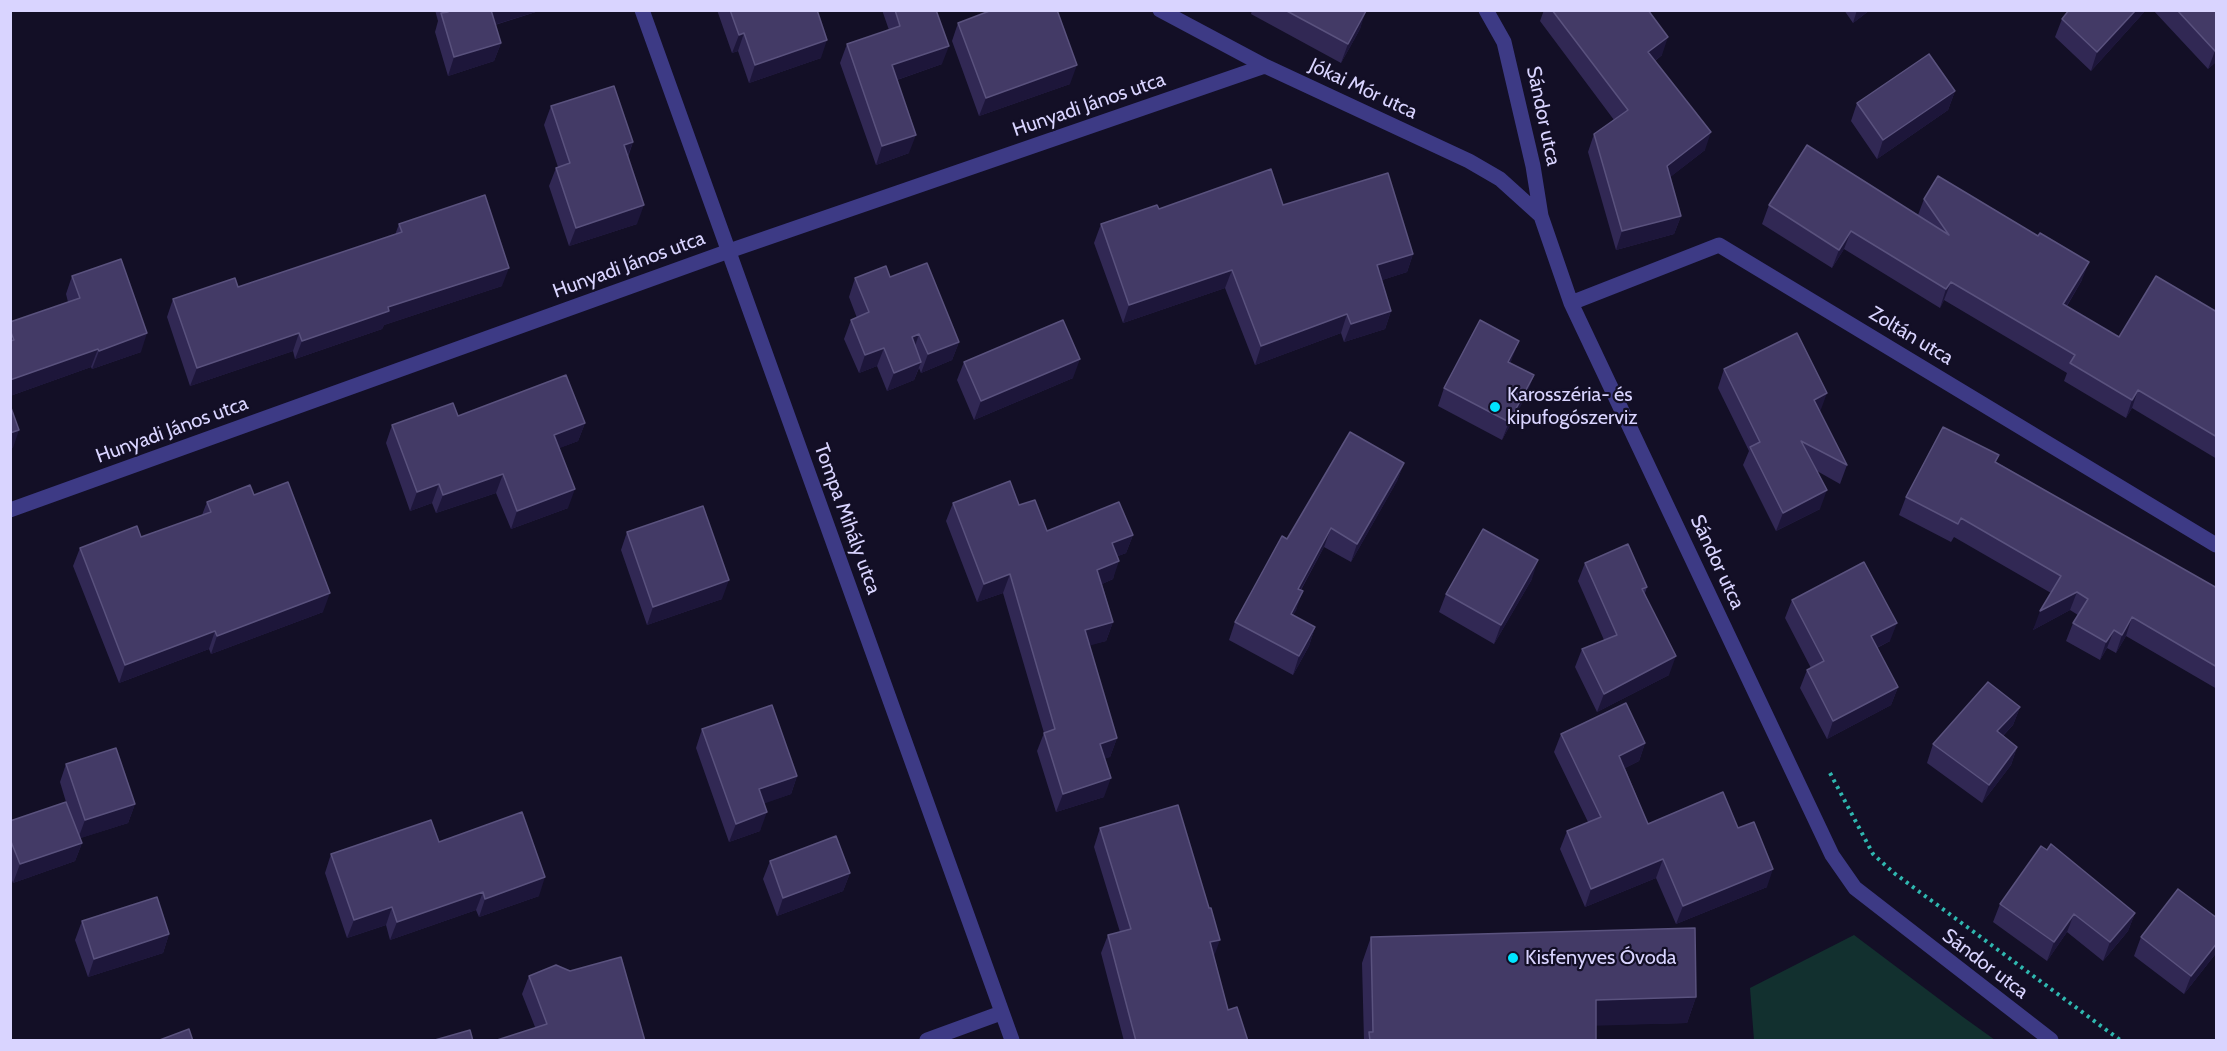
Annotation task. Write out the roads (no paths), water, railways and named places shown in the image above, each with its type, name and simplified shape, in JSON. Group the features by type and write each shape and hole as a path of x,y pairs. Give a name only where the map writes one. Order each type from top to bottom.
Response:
{"street":[{"name":"Tompa Mihály utca","path":"642,10 1012,1041"},
{"name":"Jókai Mór utca","path":"1160,10 1265,66 1469,161 1500,179 1541,216"},
{"name":"Sándor utca","path":"1486,10 1504,42 1533,166 1541,216 1571,303 1832,855 1855,888 2051,1041"},
{"name":"Hunyadi János utca","path":"10,510 729,251 1265,66"},
{"name":"Zoltán utca","path":"1571,303 1719,245 2217,545"},
{"path":"927,1041 1001,1013"}],"place":[{"name":"Karosszéria- és kipufogószerviz","path":"1495,407"},
{"name":"Kisfenyves Óvoda","path":"1513,958"}]}
